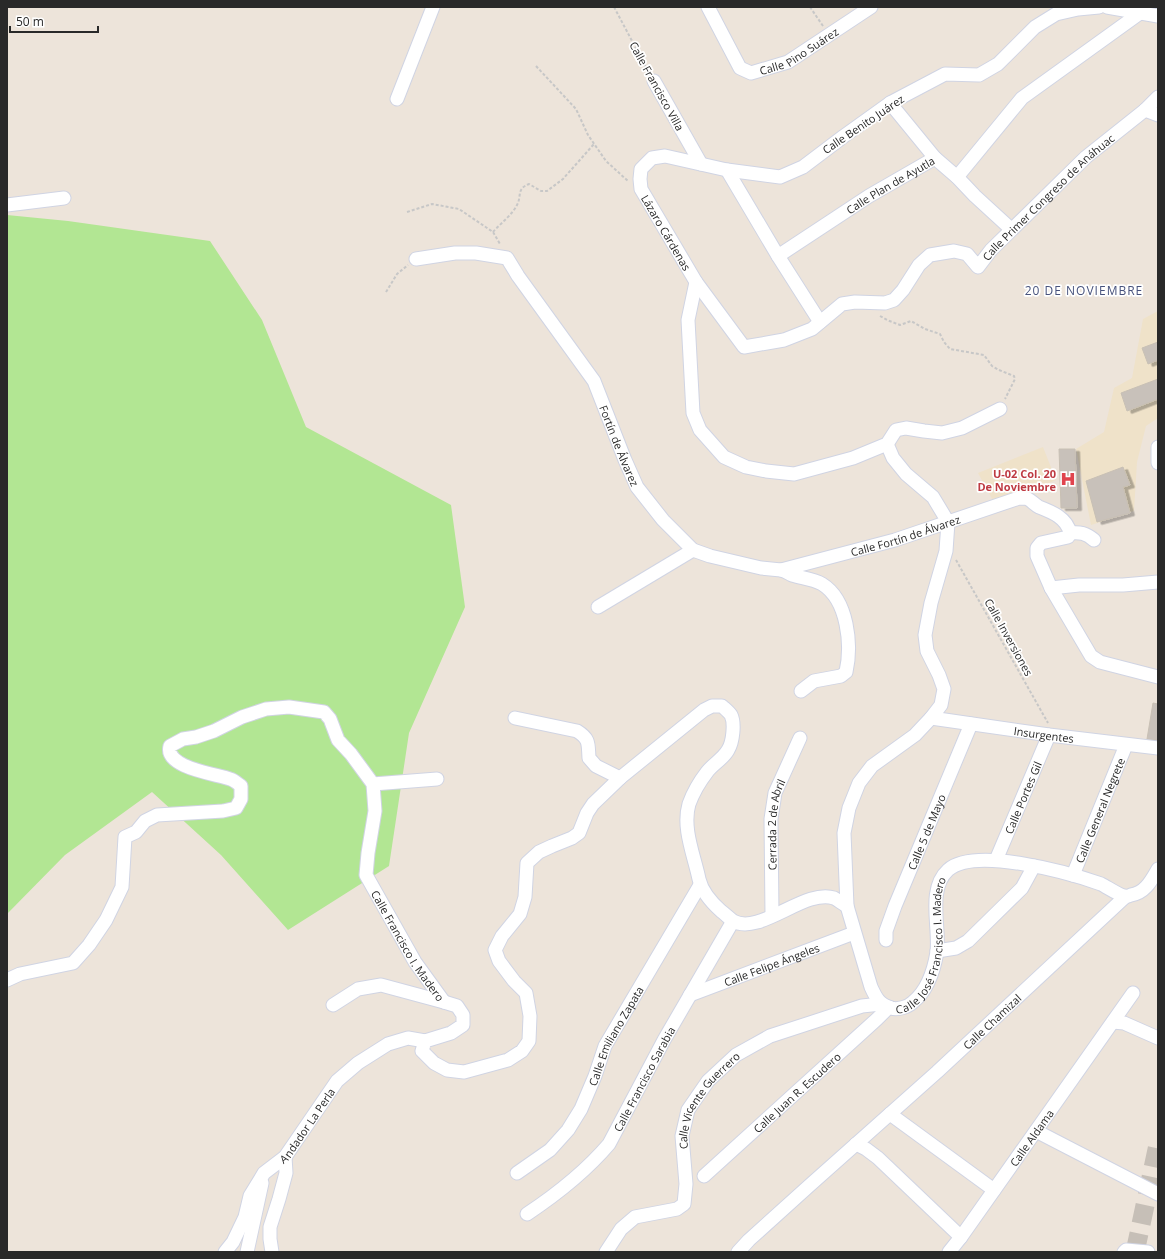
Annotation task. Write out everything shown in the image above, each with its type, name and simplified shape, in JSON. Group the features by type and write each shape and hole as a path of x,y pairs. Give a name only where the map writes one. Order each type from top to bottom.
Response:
{"street":[{"path":"397,99 433,7"},
{"name":"Calle Pino Suárez","path":"708,7 740,68 751,73 788,62 871,7"},
{"name":"Calle Benito Juárez","path":"727,170 780,177 797,170 890,103 945,74 979,75 998,64 1035,27 1056,14 1078,9 1099,7"},
{"path":"1107,7 1158,16"},
{"path":"957,177 1022,98 1140,13"},
{"name":"Calle Francisco Villa","path":"654,81 701,164"},
{"name":"Calle Primer Congreso de Anáhuac","path":"885,302 894,300 903,290 919,265 930,255 954,251 967,254 978,266 991,250 1086,157 1145,110 1158,97"},
{"path":"890,103 935,158"},
{"path":"1145,110 1158,115"},
{"name":"Lázaro Cárdenas","path":"727,170 665,156 652,158 641,169 641,189 696,282 744,347 784,340 812,329 820,322"},
{"name":"Calle Plan de Ayutla","path":"778,256 869,196 935,158 957,177 974,196 1012,229"},
{"path":"727,170 778,256 820,322 842,304 855,302 885,302"},
{"path":"7,205 64,198"},
{"path":"416,259 455,253 476,253 508,258"},
{"name":"Fortín de Álvarez","path":"508,258 518,276 594,381 606,409 624,460 637,486 663,520 693,550 710,556 761,568 781,570"},
{"path":"696,282 688,320 693,413 700,430 724,457 746,467 794,474 853,458 887,444 896,430 906,428 942,433 962,428 1000,409"},
{"path":"887,444 893,458 906,474 933,496 948,522"},
{"path":"1158,447 1158,463"},
{"name":"Calle Fortín de Álvarez","path":"781,570 895,540 1019,498 1028,499 1037,506 1057,515 1065,522 1070,533"},
{"name":"Calle José Francisco I. Madero","path":"948,522 946,551 931,603 925,636 927,651 939,675 944,690 941,705 915,735 872,766 859,783 849,808 844,833 846,906 876,999 885,1006 894,1009 908,1006 920,997 929,983 937,951 937,890 940,879 948,869 960,863 996,860 1018,862 1073,875 1102,885 1125,896"},
{"path":"1094,540 1087,534 1078,532 1070,533 1064,538 1042,544 1037,548 1037,556 1051,588 1091,656 1100,662 1158,677"},
{"path":"598,607 693,550"},
{"path":"781,570 821,584 835,595 844,616 849,648 846,672 841,676 814,681 801,691"},
{"path":"1051,588 1079,585 1123,585 1158,582"},
{"path":"425,1041 422,1050 434,1063 447,1070 464,1072 508,1060 522,1051 529,1041 530,1016 526,993 514,981 499,961 495,950 502,936 520,914 525,896 527,863 539,852 572,838 579,833 587,813 593,804 620,778 704,710 712,706 722,706 730,714 733,737 728,750 707,771 696,788 689,803 687,816 688,831 700,885 711,902 733,921 746,925 759,922 812,899 823,897 834,898 846,906"},
{"path":"7,980 20,974 73,963 89,945 106,920 122,887 125,836 136,832 145,821 157,815 223,811 236,808 241,799 241,786 231,779 212,775 176,761 171,756 169,750 170,746 176,742 208,733 242,716 266,709 289,707 324,712 330,719 338,740 351,754 373,784 437,779"},
{"path":"515,718 577,731 585,736 588,744 589,758 592,762 596,766 620,778"},
{"name":"Insurgentes","path":"931,718 1049,735 1158,748"},
{"name":"Calle 5 de Mayo","path":"886,940 886,931 895,906 971,724"},
{"name":"Calle Portes Gil","path":"996,860 1049,735"},
{"name":"Cerrada 2 de Abril","path":"772,916 771,819 775,793 800,738"},
{"name":"Calle General Negrete","path":"1073,875 1126,745"},
{"name":"Calle Francisco I. Madero","path":"373,784 375,811 366,876 415,962 444,1002 457,1006 463,1015 463,1025 451,1033 425,1041"},
{"path":"937,951 956,948 968,940 1022,888 1034,866"},
{"path":"1125,896 1137,894 1148,886 1158,869"},
{"name":"Calle Emiliano Zapata","path":"517,1173 550,1150 568,1130 581,1109 595,1076 605,1046 700,885"},
{"name":"Calle Chamizal","path":"738,1252 755,1234 937,1072 1125,896"},
{"name":"Calle Francisco Sarabia","path":"527,1214 551,1198 599,1156 609,1144 664,1040 733,921"},
{"name":"Calle Felipe Ángeles","path":"690,995 854,933"},
{"path":"333,1005 358,989 380,985 444,1002"},
{"name":"Calle Aldama","path":"950,1252 1133,992"},
{"name":"Calle Vicente Guerrero","path":"606,1252 621,1229 635,1217 677,1209 684,1204 686,1184 682,1136 688,1110 708,1081 736,1055 770,1036 862,1006 885,1006"},
{"name":"Calle Juan R. Escudero","path":"704,1176 877,1020 885,1006"},
{"path":"1113,1022 1124,1023 1158,1038"},
{"name":"Andador La Perla","path":"225,1252 233,1242 245,1217 250,1196 264,1173 285,1157 337,1082 358,1063 388,1044 408,1038 425,1041"},
{"path":"890,1114 994,1190"},
{"path":"1036,1131 1158,1194"},
{"path":"856,1144 878,1158 961,1237"},
{"path":"272,1252 270,1227 286,1173 285,1157"},
{"path":"247,1252 264,1173"},
{"path":"1124,1252 1126,1250 1148,1252"}],"path":[{"name":"Calle Francisco Villa","path":"614,7 654,81"},
{"path":"810,7 830,35"},
{"path":"536,66 576,108 588,135 606,161 625,179 641,189"},
{"path":"493,232 517,207 520,200 520,192 524,186 528,184 541,191 547,191 563,179 594,144"},
{"path":"408,212 432,204 460,208 493,232 508,258"},
{"path":"386,292 397,274 416,259"},
{"path":"885,302 876,310 878,315 900,325 911,321 925,329 940,334 950,349 984,355 992,366 1014,376 1015,380 1000,409"},
{"name":"Calle Inversiones","path":"946,551 955,559 1047,721 1050,728 1049,735"}],"shaded area":[{"path":"1158,311 1158,418 1146,426 1137,462 1134,511 1091,525 1076,449 1104,432 1114,388 1132,378 1143,319"},
{"path":"1043,447 1056,480 996,506 978,473"}],"green space":[{"path":"7,215 68,221 210,241 262,320 306,427 451,505 465,607 409,733 389,866 288,930 221,855 152,792 65,855 7,914"}],"building":[{"path":"1158,342 1158,360 1148,364 1142,348"},
{"path":"1158,379 1158,399 1127,411 1121,393"},
{"name":"U-02 Col. 20 De Noviembre","path":"1059,449 1075,449 1077,508 1061,508"},
{"path":"1123,467 1130,485 1123,487 1130,513 1097,522 1086,481"},
{"path":"1153,703 1158,704 1158,740 1147,739"}],"tunnel":[{"path":"1135,1252 1158,1145"}],"place":[{"name":"U-02 Col. 20 De Noviembre","path":"1068,479"}],"district":[{"name":"20 DE NOVIEMBRE","path":"1084,290"}]}
